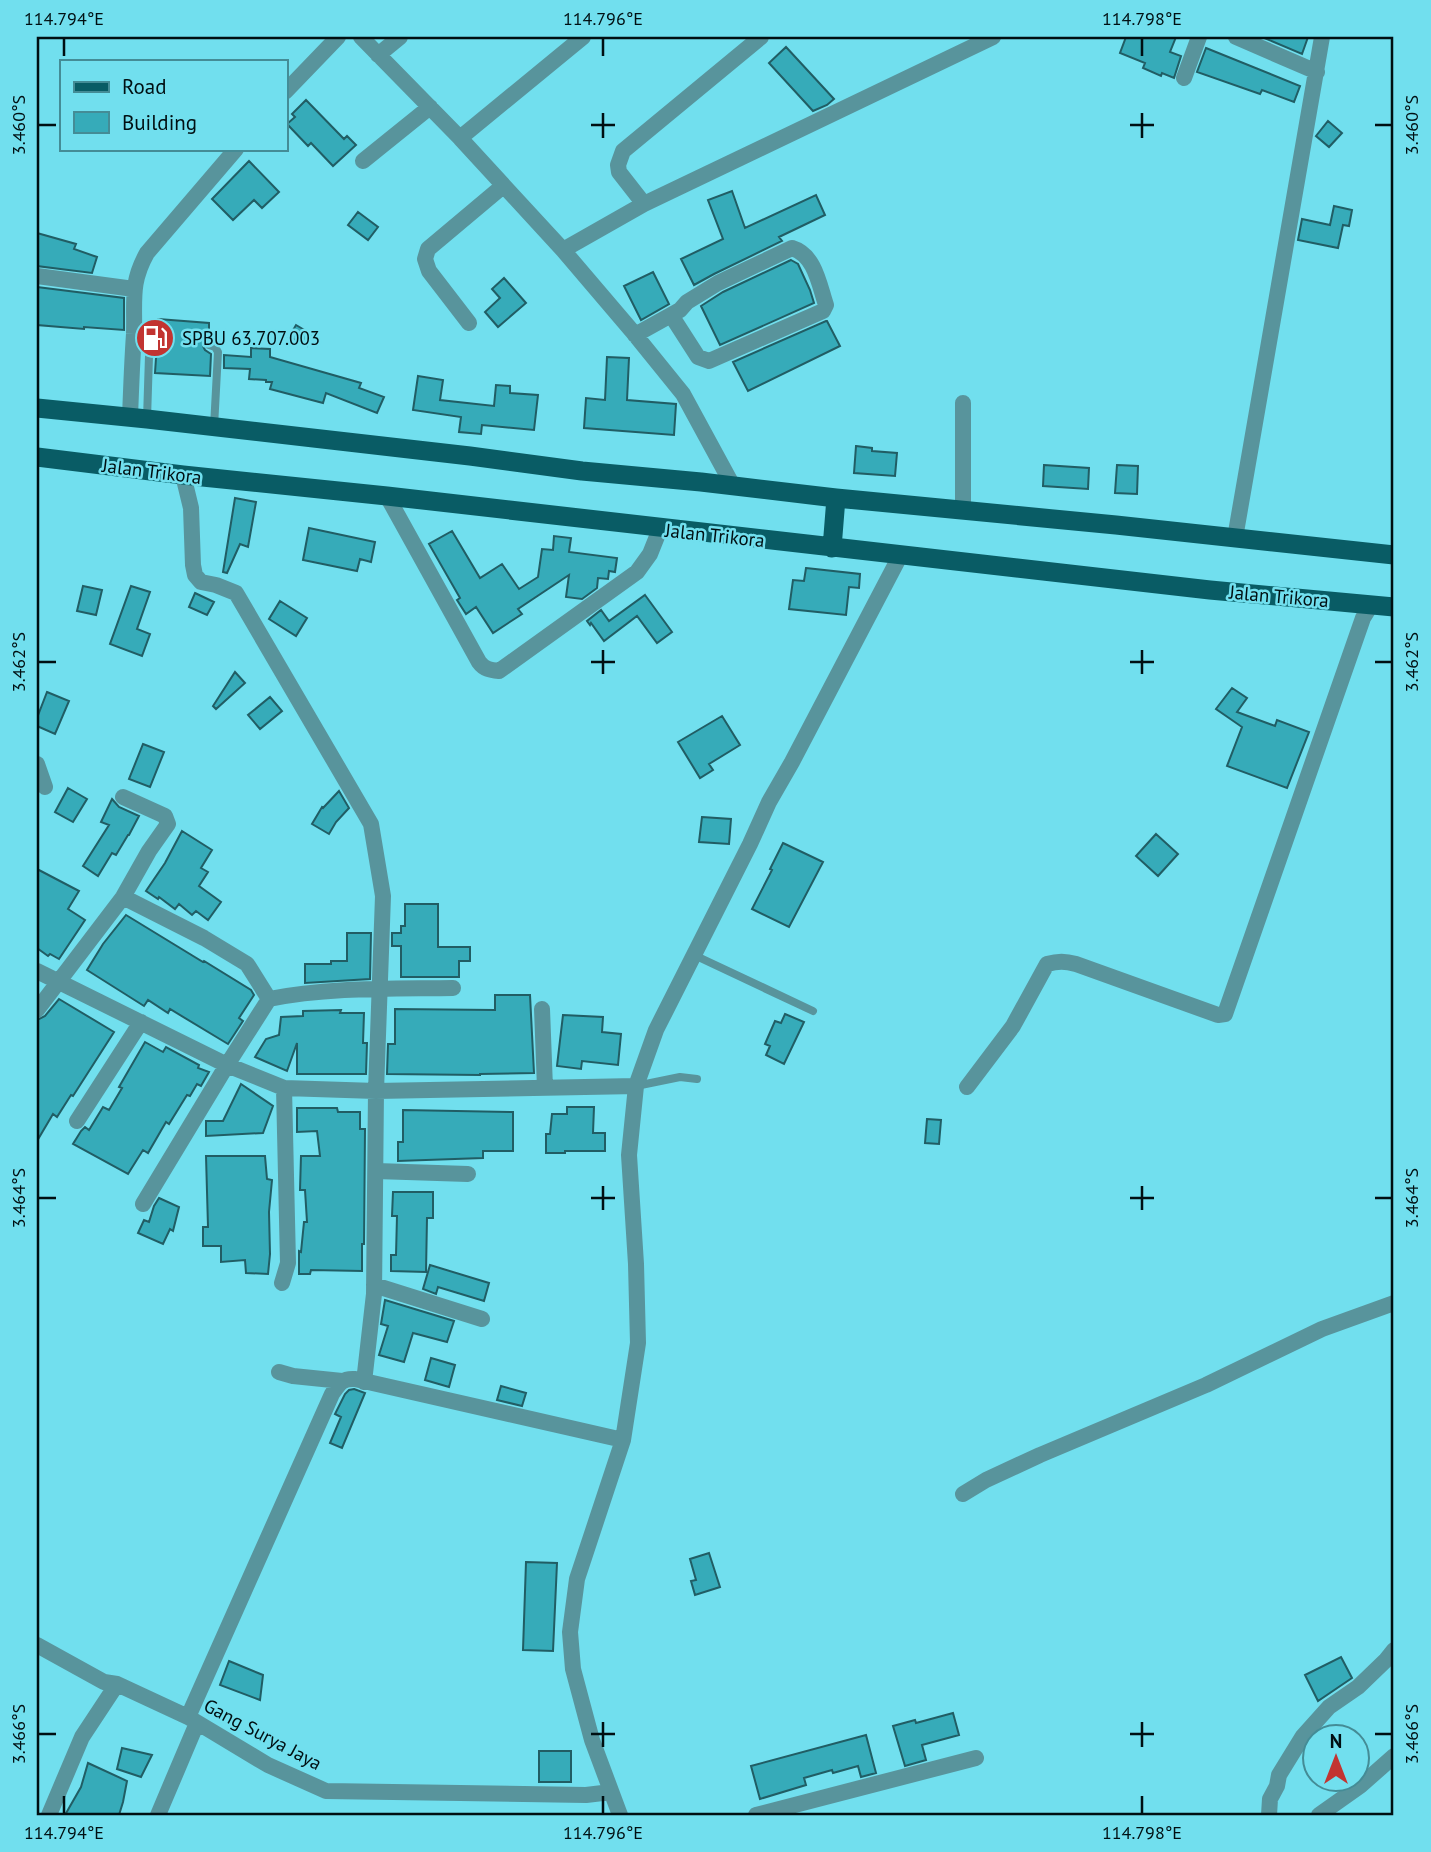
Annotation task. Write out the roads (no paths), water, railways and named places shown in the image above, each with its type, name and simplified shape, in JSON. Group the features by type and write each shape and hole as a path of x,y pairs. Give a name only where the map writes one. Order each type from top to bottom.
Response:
{"main road":[{"path":"37,408 582,471 1394,555"},
{"name":"Jalan Trikora","path":"37,457 900,556 1394,607"},
{"path":"832,548 836,498"}],"street":[{"path":"287,90 338,37"},
{"path":"361,37 460,138 563,250 635,335 683,394 733,486"},
{"path":"378,55 400,37"},
{"path":"460,138 583,37"},
{"path":"645,204 620,172 618,165 624,151 761,37"},
{"path":"1184,78 1199,37"},
{"path":"1236,37 1317,72"},
{"path":"1235,538 1322,37"},
{"path":"563,250 645,204 982,39"},
{"path":"363,161 430,107"},
{"path":"138,418 134,289 140,265 147,253 235,150"},
{"path":"469,323 429,271 425,259 428,249 503,186"},
{"path":"635,335 671,314 680,310 687,302 718,283 792,248 809,258 826,305 823,311 709,362 698,358 671,314"},
{"path":"37,276 134,289"},
{"path":"963,403 963,510"},
{"path":"183,475 191,508 195,575 201,582 216,584 236,593 371,824 383,896 376,1091 374,1285 364,1382"},
{"path":"387,496 479,662 482,667 490,670 499,671 637,572 650,554 660,529"},
{"path":"620,1815 592,1740 573,1669 570,1632 577,1579 623,1440 638,1343 629,1155 636,1086 656,1030 769,802 900,556"},
{"path":"967,1087 1013,1026 1046,964 1063,961 1076,964 1219,1015 1225,1014 1363,618 1371,605"},
{"path":"37,764 46,786"},
{"path":"37,1010 123,897 167,824 164,816 123,797"},
{"path":"123,897 204,938 247,964 269,999"},
{"path":"37,971 227,1065 284,1088 376,1091 636,1086"},
{"path":"143,1204 269,999 289,995 380,989 453,988"},
{"path":"542,1009 545,1088"},
{"path":"77,1121 141,1023"},
{"path":"282,1283 288,1263 284,1088"},
{"path":"376,1171 468,1174"},
{"path":"374,1285 482,1318"},
{"path":"963,1494 1040,1455 1206,1385 1322,1329 1394,1303"},
{"path":"279,1372 342,1381"},
{"path":"158,1815 193,1720 332,1394 342,1381 347,1378 623,1440"},
{"name":"Gang Surya Jaya","path":"37,1645 104,1682 117,1684 193,1720 268,1765 326,1791 586,1795 611,1792"},
{"path":"1269,1815 1270,1798 1277,1786 1279,1775 1303,1736 1329,1707 1358,1687 1394,1650"},
{"path":"49,1815 82,1737 117,1684"},
{"path":"1319,1815 1360,1786 1394,1756"},
{"path":"756,1815 976,1758"}],"lane":[{"path":"209,345 215,347 218,352 214,427"},
{"path":"138,418 149,356 156,346"},
{"path":"694,956 813,1011"},
{"path":"636,1086 680,1077 697,1079"}],"place":[{"name":"SPBU 63.707.003","path":"155,338"}]}
